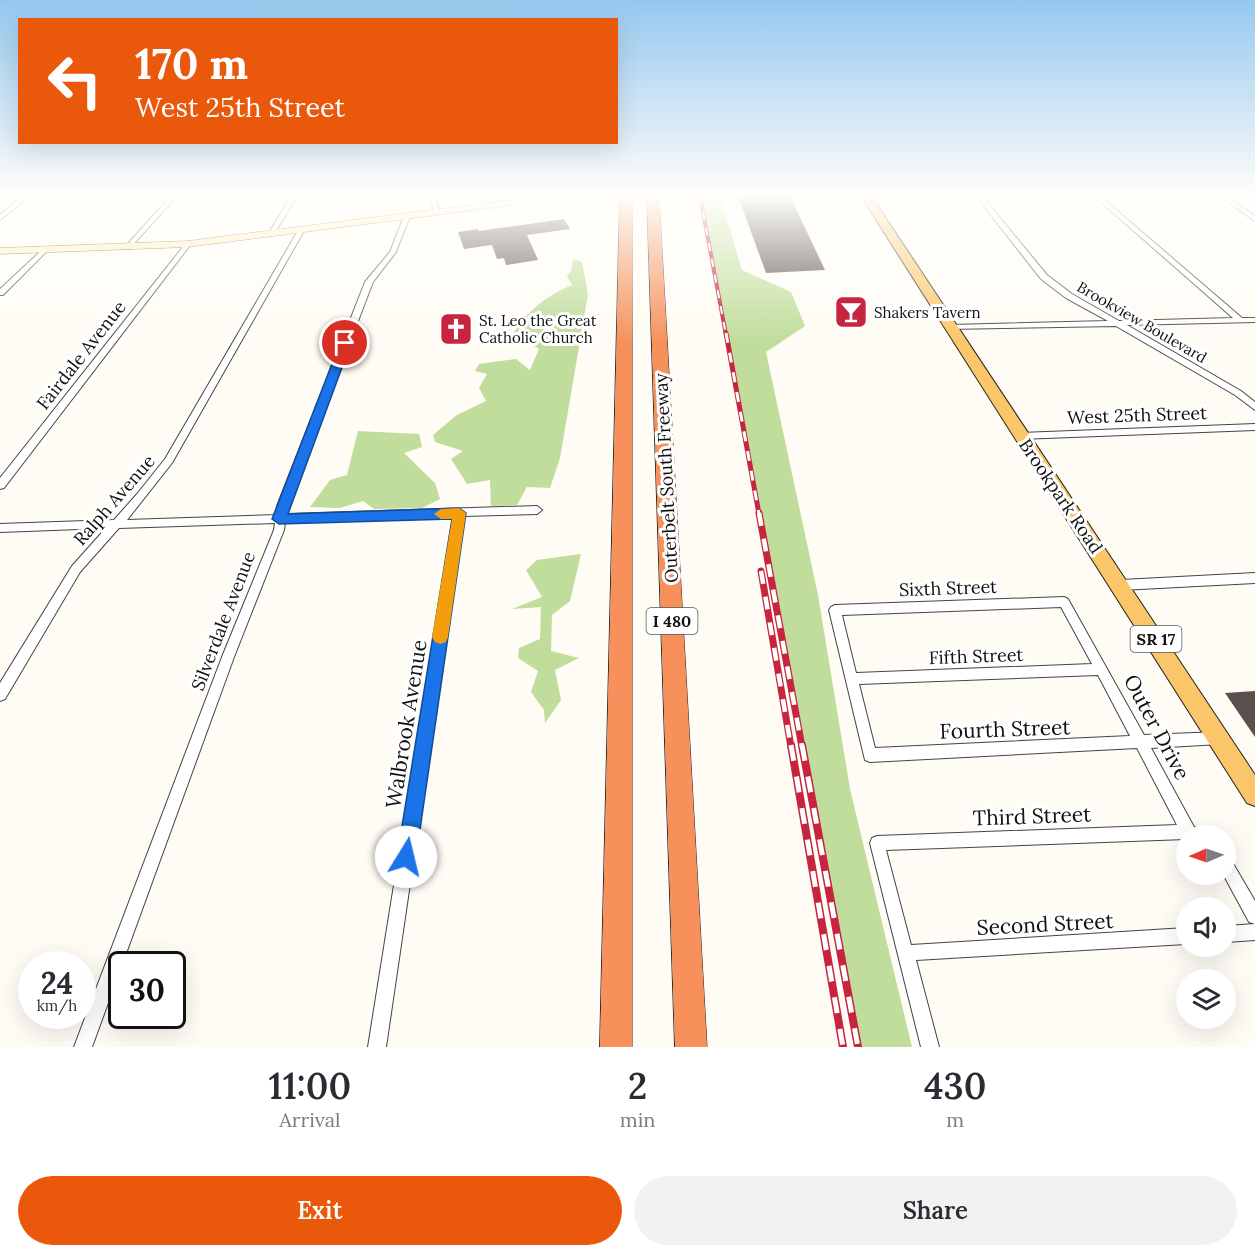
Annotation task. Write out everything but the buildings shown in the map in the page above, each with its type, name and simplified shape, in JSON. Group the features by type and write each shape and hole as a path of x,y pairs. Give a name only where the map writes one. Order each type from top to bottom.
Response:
{"highway":[{"name":"Outerbelt South Freeway","path":"616,1047 625,245"},
{"name":"Outerbelt South Freeway","path":"655,245 691,1039"},
{"path":"609,1047 616,1003"}],"main road":[{"path":"0,251 176,245"},
{"name":"Brookpark Road","path":"897,245 1020,436 1121,585 1255,795"}],"street":[{"path":"127,248 130,245"},
{"name":"Fairdale Avenue","path":"0,486 188,245"},
{"name":"Ralph Avenue","path":"0,695 76,569 170,461 293,245"},
{"name":"Silverdale Avenue","path":"83,1047 228,657 279,530 279,519 369,282 393,252 396,245"},
{"name":"Brookview Boulevard","path":"1018,245 1044,277 1069,296 1181,359 1238,393 1255,406"},
{"path":"1153,245 1240,320"},
{"path":"0,294 45,250"},
{"path":"950,327 1255,320"},
{"name":"West 25th Street","path":"1020,436 1255,427"},
{"path":"0,528 537,510"},
{"name":"Walbrook Avenue","path":"378,1047 459,513"},
{"path":"1121,585 1255,578"},
{"name":"Sixth Street","path":"851,679 834,610 1064,602"},
{"name":"Outer Drive","path":"1064,602 1141,744 1189,825"},
{"name":"Fifth Street","path":"851,679 1102,669"},
{"name":"Fourth Street","path":"851,679 870,755 1141,744 1220,738"},
{"name":"Third Street","path":"905,953 877,843 1176,835"},
{"path":"1236,883 1255,916"},
{"path":"1236,933 1255,932"},
{"name":"Second Street","path":"905,953 1176,937"},
{"path":"905,953 930,1047"}],"green space":[{"path":"709,245 735,245 742,270 791,292 805,326 766,352 818,595 850,789 912,1047 858,1047"},
{"path":"573,259 582,262 588,294 560,458 550,488 527,487 517,505 491,506 490,480 467,484 451,459 463,451 435,442 433,435 457,415 486,401 479,388 487,374 475,371 479,364 516,359 530,370 539,349 513,334 538,305 572,285 567,276 571,271"},
{"path":"358,431 419,434 422,447 404,453 435,483 440,499 422,508 374,509 363,501 340,508 310,507 330,480 347,475"},
{"path":"581,554 570,601 552,615 551,651 579,658 555,670 561,700 545,723 544,710 531,692 538,671 518,658 519,648 540,639 541,607 512,609 542,597 526,570 537,560"}],"railway":[{"path":"709,245 726,335"},
{"path":"726,333 759,514"},
{"path":"759,513 802,747"},
{"path":"761,571 791,747"},
{"path":"791,745 843,1047"},
{"path":"802,745 858,1047"}],"slow traffic":[{"path":"440,637 459,513 441,514"}],"place":[{"name":"Shakers Tavern","path":"851,312"},
{"name":"St. Leo the Great Catholic Church","path":"456,329"}],"route":[{"path":"345,343 279,519 459,513 406,857"}]}
